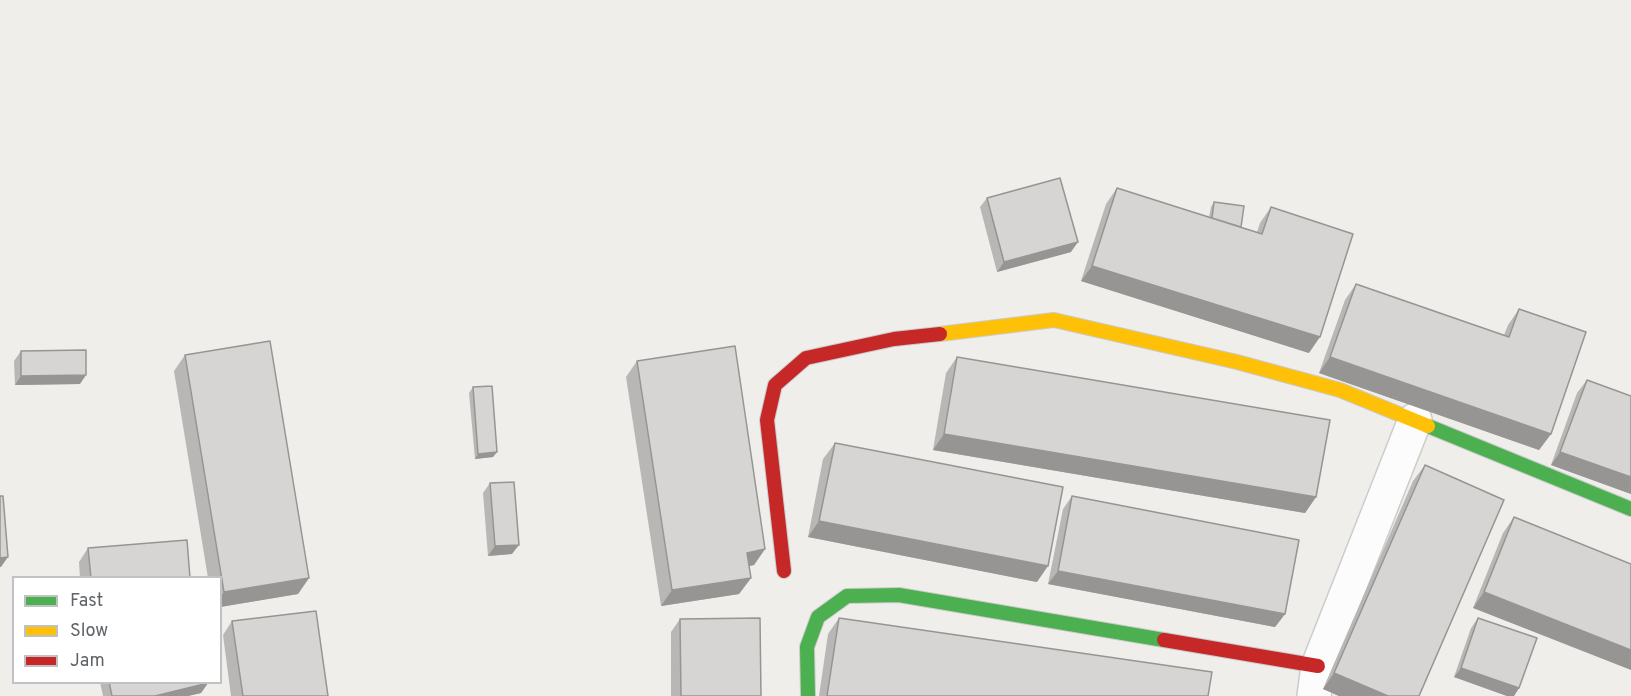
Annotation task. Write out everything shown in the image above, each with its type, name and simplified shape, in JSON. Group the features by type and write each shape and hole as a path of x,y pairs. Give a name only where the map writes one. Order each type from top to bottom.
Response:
{"street":[{"path":"784,571 767,420 775,385 806,358 894,339 1054,320 1260,368 1340,390 1631,509"},
{"path":"808,696 807,647 818,617 847,596 899,595 1316,681 1415,420"}],"building":[{"path":"1060,178 1078,242 1004,262 987,198"},
{"path":"1117,188 1262,234 1271,207 1353,234 1320,337 1092,266"},
{"path":"1214,202 1244,206 1241,227 1212,218"},
{"path":"1356,284 1509,337 1519,309 1586,332 1551,434 1330,357"},
{"path":"270,341 309,578 224,592 185,355"},
{"path":"735,346 765,549 747,553 751,578 672,590 637,361"},
{"path":"86,350 86,375 21,376 21,351"},
{"path":"957,357 1330,420 1316,497 944,434"},
{"path":"1587,380 1631,396 1631,477 1560,452"},
{"path":"492,386 497,452 478,454 473,387"},
{"path":"835,443 1063,487 1048,566 819,521"},
{"path":"1425,465 1504,500 1419,696 1388,696 1334,673"},
{"path":"514,482 519,545 495,546 490,483"},
{"path":"0,496 3,496 8,557 0,558"},
{"path":"1072,496 1299,540 1285,614 1058,571"},
{"path":"1514,517 1631,564 1631,650 1484,592"},
{"path":"187,540 190,576 91,576 88,548"},
{"path":"316,611 328,696 243,696 232,621"},
{"path":"760,618 761,696 681,696 680,619"},
{"path":"839,618 1212,672 1208,696 827,696"},
{"path":"1478,618 1537,638 1519,688 1461,668"},
{"path":"109,684 204,684 155,696 112,696"}],"traffic: fast":[{"path":"1428,426 1631,509"},
{"path":"808,696 807,647 818,617 847,596 899,595 1164,640"}],"traffic: slow":[{"path":"940,334 1054,320 1237,362 1340,390 1428,426"}],"traffic: jam":[{"path":"784,571 767,420 775,385 806,358 894,339 940,334"},
{"path":"1164,640 1318,666"}]}
